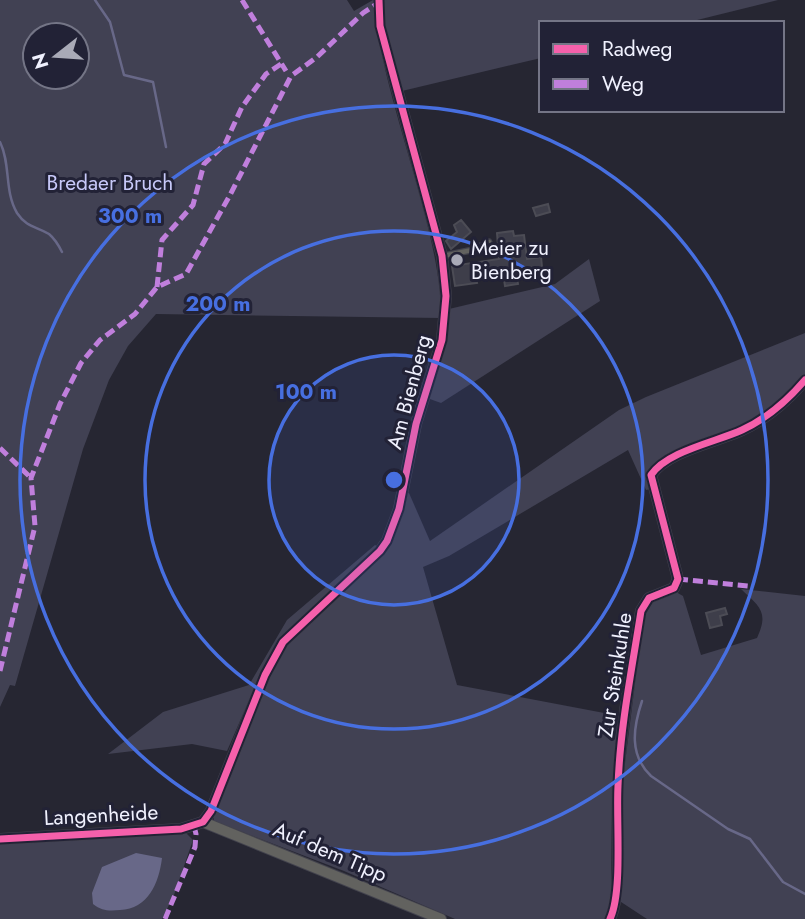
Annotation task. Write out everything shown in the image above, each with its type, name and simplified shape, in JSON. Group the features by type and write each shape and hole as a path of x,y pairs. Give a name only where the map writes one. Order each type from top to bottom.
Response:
{"street":[{"name":"Am Bienberg","path":"203,822 211,811 265,675 283,642 380,551 387,541 399,509 416,424 444,333 446,296 442,256 380,26 379,0"},
{"name":"Zur Steinkuhle","path":"610,919 615,897 620,761 641,611 649,598 674,588 678,579 652,475 664,461 744,429 762,418 805,380"},
{"name":"Langenheide","path":"0,839 181,829 203,822"},
{"name":"Auf dem Tipp","path":"203,822 442,919"}],"lane":[{"path":"442,256 472,250 489,242"}],"green space":[{"name":"Bredaer Bruch","path":"0,0 347,0 354,11 373,0 386,75 431,242 441,318 156,314 128,346 109,380 83,449 15,686 10,685 0,707"},
{"path":"384,0 778,0 693,21 539,21 539,58 402,91 382,26"},
{"path":"589,259 600,301 441,403 427,398 449,309 555,284"},
{"path":"805,333 805,374 778,403 743,427 658,461 648,475 651,489 646,490 628,450 449,556 423,567 457,685 620,716 612,786 611,897 605,919 455,919 344,871 214,821 213,814 256,710 250,698 227,751 192,744 108,754 163,712 249,685 287,620 375,545 384,550 405,494 409,493 430,541 619,410"},
{"path":"741,589 805,596 805,919 647,919 618,900 622,787 644,612 662,596 676,592 683,596 701,655 757,638 762,622 761,610"},
{"path":"185,832 193,840 174,895 162,919 0,919 0,844"}],"shaded area":[{"path":"136,853 162,858 155,885 145,900 130,909 120,910 106,910 93,904 92,893 102,867"}],"building":[{"path":"548,204 550,212 536,216 533,208"},
{"path":"461,220 471,232 451,249 446,241 457,232 454,225"},
{"path":"513,231 514,236 524,235 527,259 541,257 542,267 520,269 520,272 516,273 518,284 505,286 500,275 476,279 477,283 455,286 452,266 499,259 497,233"},
{"path":"725,608 727,614 720,616 722,625 710,628 706,613"}],"waterway":[{"path":"95,0 110,22 124,75 153,82 166,147"},
{"path":"0,142 10,196 17,213 28,224 49,234 62,252"},
{"path":"642,701 635,741 644,768 651,776 728,829 750,839 783,882 805,894"}],"marked path":[{"path":"242,0 286,71"},
{"path":"0,671 35,526 31,478 60,404 81,363 100,340 135,314 157,287 186,274 291,76 317,57 363,13 378,3"},
{"path":"157,287 162,240 193,205 204,164 225,144 242,107 266,74 281,64"},
{"path":"0,448 31,478"},
{"path":"678,579 748,586"},
{"path":"165,919 195,847 194,826"}],"cycle path":[{"path":"0,839 181,829 203,822 211,811 265,675 283,642 380,551 387,541 399,509 416,424 442,340 446,296 442,256 380,26 379,0"},
{"path":"610,919 618,874 621,742 641,611 649,598 674,588 678,579 651,475 658,467 680,453 742,430 760,420 784,402 805,380"}],"place":[{"name":"Meier zu Bienberg","path":"457,260"}]}
